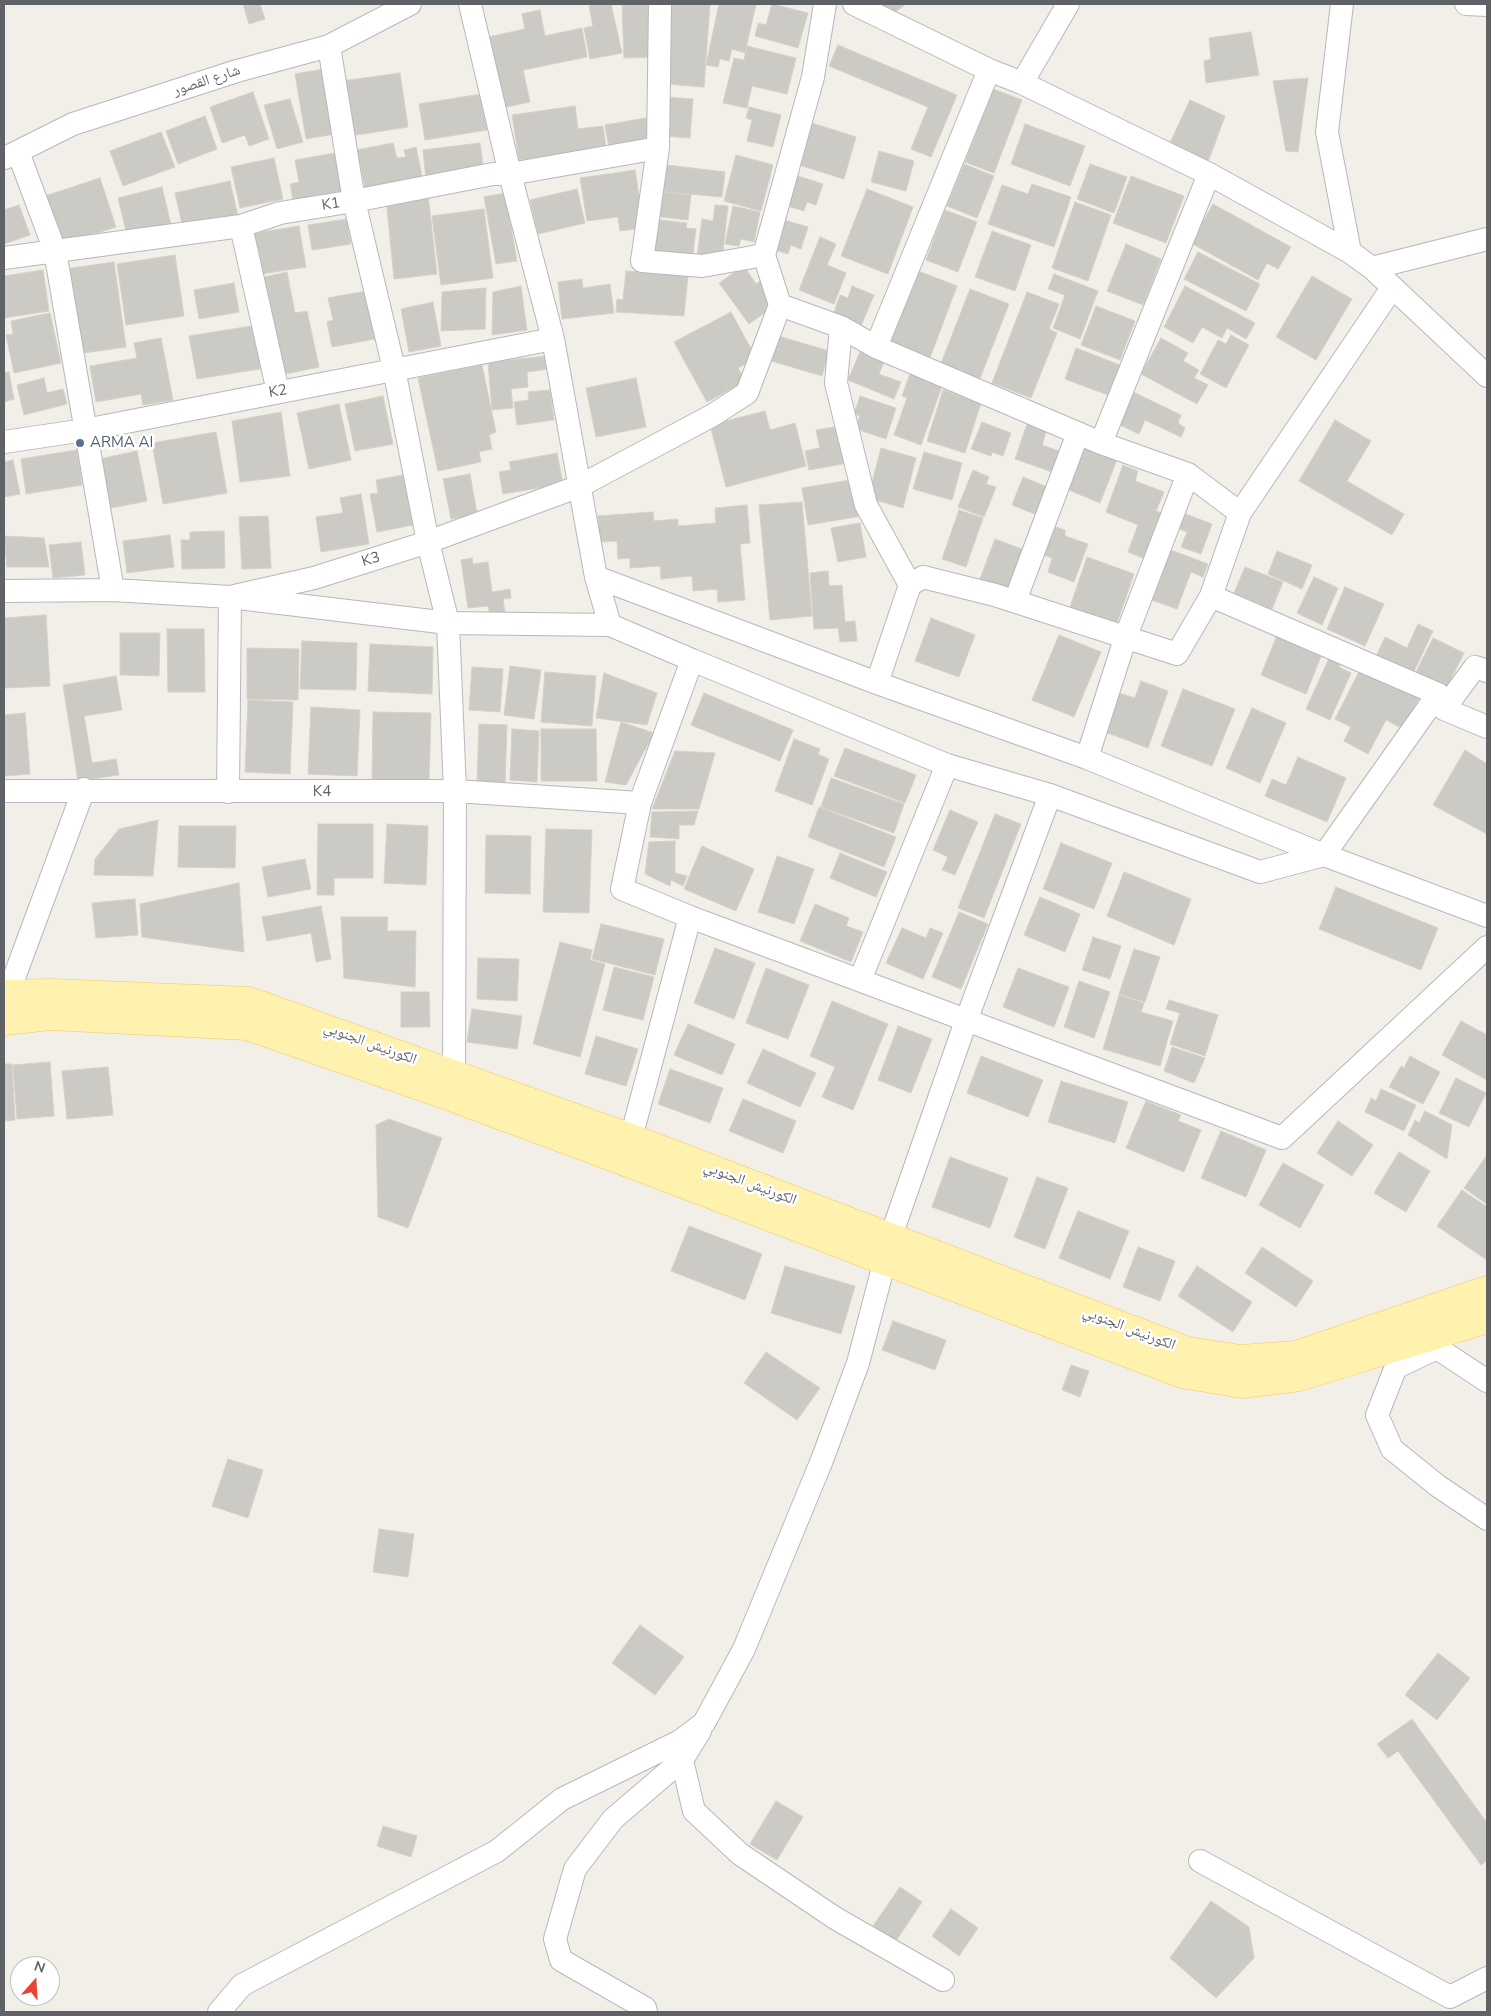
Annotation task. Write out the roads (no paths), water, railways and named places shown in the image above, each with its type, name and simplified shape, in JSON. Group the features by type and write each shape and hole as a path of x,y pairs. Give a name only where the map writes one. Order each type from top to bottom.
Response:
{"main road":[{"name":"الكورنيش الجنوبي","path":"6,994 51,993 249,1002 631,1138 888,1250 1182,1374 1242,1384 1299,1377 1401,1356 1487,1319"},
{"name":"الكورنيش الجنوبي","path":"4,1021 52,1016 247,1026 888,1250 1188,1351 1241,1359 1296,1355 1487,1290"}],"street":[{"name":"شارع القصور","path":"11,155 73,124 237,71 329,46 410,4"},
{"path":"470,4 510,174 552,339 596,577 610,625"},
{"path":"660,4 658,148 642,262 702,266 764,255"},
{"path":"825,4 813,77 764,255 780,304 841,327 876,347 1101,443 1188,474 1240,513"},
{"path":"854,4 1209,174 1350,252 1372,268 1487,376"},
{"path":"1022,83 1068,4"},
{"path":"1342,4 1327,132 1350,252"},
{"path":"1466,4 1487,5"},
{"path":"329,46 354,201 394,369 428,542 448,623 455,790 454,1074"},
{"path":"876,347 989,70"},
{"name":"K1","path":"4,258 241,226 280,213 354,201 493,174 510,174 658,148"},
{"path":"11,155 55,251 113,590"},
{"path":"1101,443 1209,174"},
{"path":"241,226 278,392"},
{"path":"1372,268 1487,239"},
{"path":"877,683 910,585 924,577 1015,601 1177,654 1211,596 1240,513 1392,288"},
{"name":"K3","path":"4,591 113,590 230,597 314,578 428,542 580,486 713,416 747,393 780,304"},
{"path":"841,327 836,383 866,505 910,585"},
{"name":"K2","path":"4,442 85,430 552,339"},
{"path":"1015,601 1078,433"},
{"path":"1087,758 1126,636 1188,474"},
{"path":"596,577 877,683 1087,758 1324,855 1487,916"},
{"path":"1211,596 1441,702 1487,727"},
{"path":"228,792 230,597 448,623 610,625 946,765 1050,796 1260,872 1324,855 1441,702 1475,667 1487,670"},
{"path":"692,660 640,803 622,889 690,917 1282,1138 1487,947"},
{"path":"860,980 946,765"},
{"path":"6,994 84,789"},
{"name":"K4","path":"4,790 84,789 228,792 455,790 640,803"},
{"path":"646,2012 645,2008 561,1960 555,1939 576,1869 613,1819 682,1760 744,1649 822,1460 858,1363 888,1250 966,1021 1050,796"},
{"path":"631,1138 690,917"},
{"path":"1487,1380 1437,1348 1401,1356 1376,1415 1392,1449 1438,1486 1487,1519"},
{"path":"219,2012 242,1985 497,1851 562,1799 680,1741 704,1723"},
{"path":"682,1760 694,1810 740,1854 835,1918 943,1980"},
{"path":"1200,1861 1450,1997 1487,1978"}],"place":[{"name":"ARMA AI","path":"80,443"}]}
